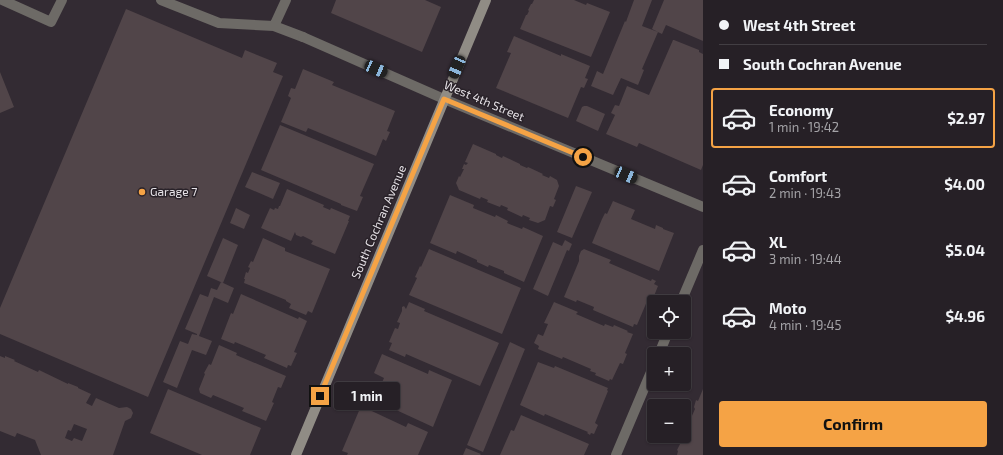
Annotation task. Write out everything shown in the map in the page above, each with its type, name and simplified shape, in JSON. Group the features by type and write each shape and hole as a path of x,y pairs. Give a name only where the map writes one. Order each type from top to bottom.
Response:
{"street":[{"path":"2,0 52,22 62,0"},
{"name":"West 4th Street","path":"161,0 219,23 274,26 303,37 444,99 703,207"},
{"path":"274,26 286,0"},
{"name":"South Cochran Avenue","path":"296,455 486,0"},
{"path":"684,295 703,250"},
{"path":"616,455 647,382"}],"building":[{"path":"336,0 425,0 441,7 422,52 331,13"},
{"path":"534,0 574,0 586,5 587,3 610,12 591,57 520,29"},
{"path":"634,0 652,0 642,26 658,32 642,69 644,70 638,85 621,78 613,95 591,86 597,71 603,74"},
{"path":"664,0 703,0 703,41 666,25 662,34 652,29"},
{"name":"Garage 7","path":"126,9 242,58 245,50 277,63 273,72 283,76 148,397 0,334 0,308"},
{"path":"514,36 561,56 561,54 590,66 585,78 588,79 584,88 581,87 568,118 496,88 511,53 507,52"},
{"path":"673,40 699,50 699,52 703,54 703,165 701,170 639,143 637,147 606,134 615,115 611,113 615,105 619,106 627,86 649,95"},
{"path":"303,69 334,82 332,85 395,111 387,131 390,132 386,141 383,139 376,156 308,128 306,132 281,122 291,98 288,96 291,88 295,89"},
{"path":"0,72 14,107 0,113"},
{"path":"584,106 605,114 598,131 576,121 582,107"},
{"path":"280,125 374,164 360,196 363,197 357,211 261,170"},
{"path":"473,144 502,158 503,156 520,165 543,174 542,175 549,178 550,176 557,180 559,186 554,199 556,200 553,207 550,206 545,220 538,223 529,220 530,218 523,215 522,217 507,210 508,208 501,205 500,207 487,202 488,200 481,197 480,199 459,190 456,183 464,169 462,169 464,164 466,165 468,163 465,162"},
{"path":"252,172 280,183 273,199 245,187"},
{"path":"576,186 592,192 572,238 557,232"},
{"path":"287,189 324,205 323,207 330,210 331,208 350,216 335,254 311,244 313,241 303,236 301,237 296,235 295,232 291,241 261,228 270,208 274,210 275,208 278,209 280,206"},
{"path":"450,195 474,205 473,208 495,217 496,215 508,221 507,223 522,229 523,227 543,236 524,282 504,273 504,271 489,265 488,267 477,262 477,260 457,251 456,254 430,243"},
{"path":"613,201 635,210 631,219 655,229 656,225 674,233 659,271 592,243 605,213 607,214"},
{"path":"236,208 250,215 244,229 230,223"},
{"path":"223,238 238,245 223,283 207,276"},
{"path":"263,238 285,248 285,251 330,269 312,313 308,311 306,315 289,308 291,304 286,300 244,283 246,272 248,273 250,268 248,267 251,261 253,262"},
{"path":"565,240 572,244 569,251 567,250 548,296 533,289 553,242 562,246"},
{"path":"429,249 521,288 502,334 409,295 417,278 415,277"},
{"path":"584,249 611,260 609,263 651,281 652,279 656,281 654,284 658,286 654,295 647,295 647,301 637,325 634,324 633,327 593,310 594,307 577,300 576,302 564,297 579,261 581,251"},
{"path":"221,282 234,288 228,303 214,297 199,336 212,341 206,355 192,350 177,388 163,382 180,341 188,344 192,334 197,335 185,329 200,294 208,297 211,288 217,290"},
{"path":"241,294 298,319 299,317 307,321 294,352 297,353 291,366 288,365 287,368 264,358 266,355 235,342 234,344 221,339 231,313 233,314"},
{"path":"409,302 425,309 424,311 499,343 480,386 406,354 405,357 389,350 392,343 389,342 395,328 398,329 400,323 397,322 402,311 402,307 404,306 406,309"},
{"path":"554,302 578,312 576,314 604,326 605,324 613,327 614,325 633,334 625,353 627,354 623,364 620,363 612,380 610,379 609,381 595,375 596,373 590,371 591,369 563,357 562,359 538,349 539,346 534,343 538,334 543,336 548,324 544,323"},
{"path":"510,342 525,349 483,452 467,445"},
{"path":"219,345 237,353 236,355 286,376 281,388 278,387 272,402 274,403 266,421 242,411 244,408 213,395 211,398 200,393 199,389 205,374 204,373 209,364 211,365"},
{"path":"382,354 428,374 429,370 452,380 433,427 394,409 393,411 373,403 384,378 374,373"},
{"path":"0,356 5,358 5,356 15,360 14,361 38,372 39,370 91,394 86,403 92,406 96,398 119,408 127,407 131,409 133,413 131,418 125,421 113,455 41,455 35,440 17,433 15,437 0,431","holes":["74,424 87,429 82,441 74,438 72,441 65,438 68,430 71,431"]},
{"path":"538,362 554,368 555,366 608,388 595,423 598,425 594,434 591,433 590,435 587,433 588,432 545,414 544,416 520,405"},
{"path":"168,389 261,428 250,455 202,455 150,433"},
{"path":"703,389 703,455 677,455 677,450 680,443 691,443 691,418 695,409 694,407 696,400 698,401"},
{"path":"361,406 406,427 408,423 428,432 418,455 347,455 348,453 342,451"},
{"path":"521,415 589,444 584,455 500,455 511,430 514,431"},
{"path":"466,448 481,454 463,455"}],"place":[{"name":"Garage 7","path":"142,192"}],"route":[{"path":"320,396 444,99 583,157"}]}
